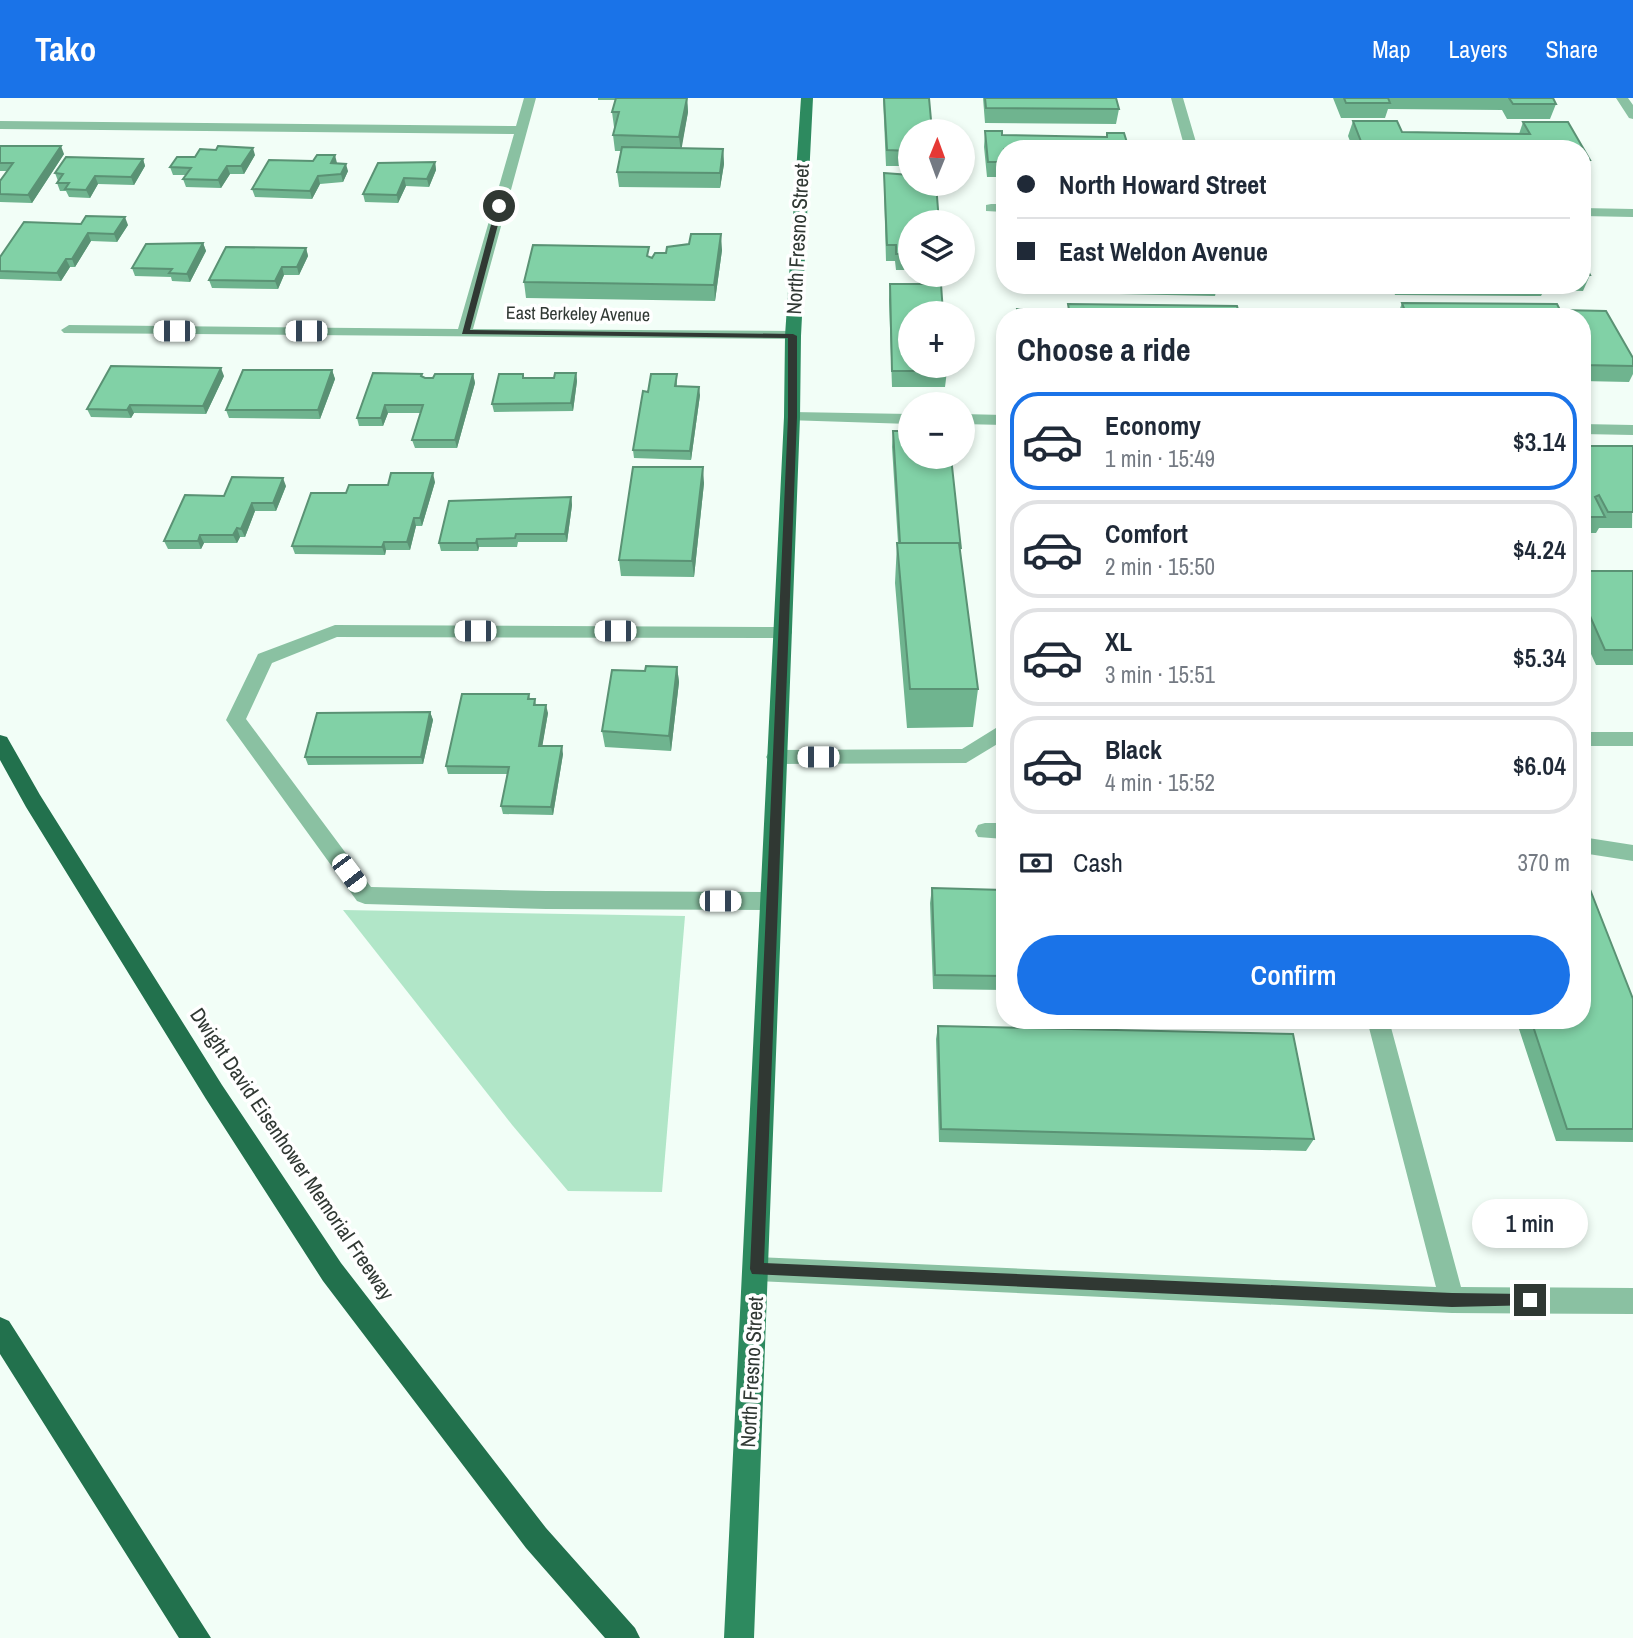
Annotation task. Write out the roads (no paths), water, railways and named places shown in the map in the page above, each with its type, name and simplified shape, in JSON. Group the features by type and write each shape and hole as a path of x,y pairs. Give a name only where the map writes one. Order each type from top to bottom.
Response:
{"highway":[{"name":"Dwight David Eisenhower Memorial Freeway","path":"0,741 33,801 214,1092 332,1272 536,1538 625,1638"},
{"path":"0,1330 196,1638"}],"main road":[{"name":"North Fresno Street","path":"739,1638 757,1269 770,901 792,417 793,336 807,98"}],"street":[{"path":"465,332 530,98"},
{"path":"1177,98 1189,140"},
{"path":"1622,98 1633,115"},
{"path":"0,125 520,130"},
{"path":"1591,212 1633,213"},
{"name":"East Berkeley Avenue","path":"69,330 793,336"},
{"path":"792,417 898,419"},
{"path":"975,419 996,420"},
{"path":"1591,429 1633,430"},
{"path":"770,901 546,900 365,895 236,720 265,659 335,631 783,632"},
{"path":"776,757 966,756 996,735"},
{"path":"1591,739 1633,739"},
{"path":"1591,846 1633,853"},
{"path":"1380,1029 1452,1300"},
{"path":"757,1269 1452,1300 1633,1301"}]}
